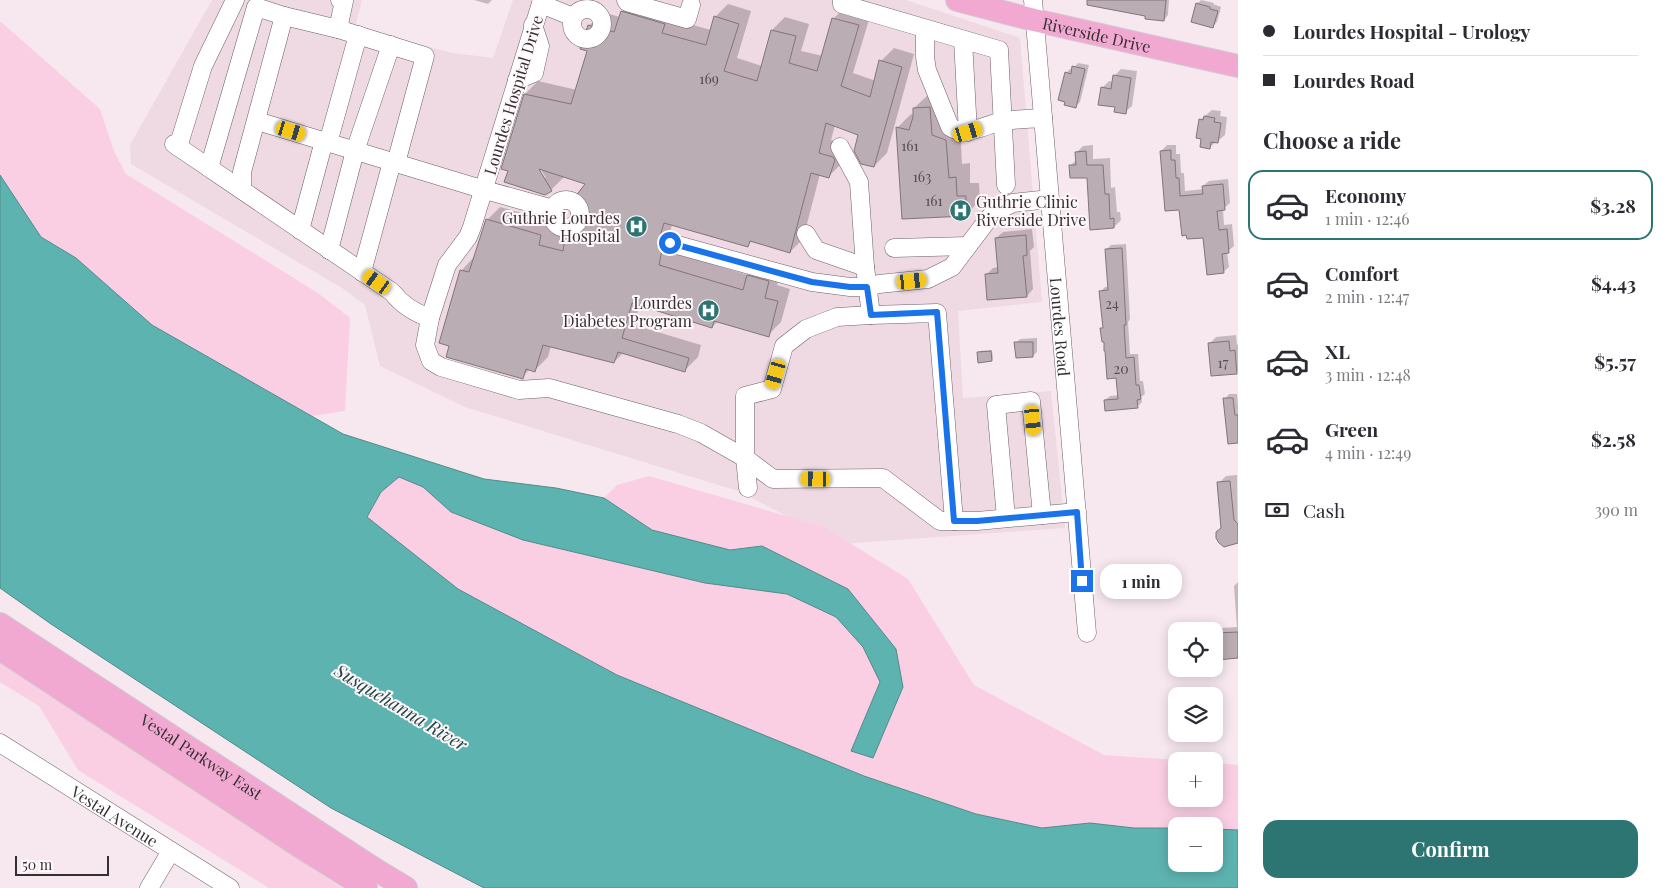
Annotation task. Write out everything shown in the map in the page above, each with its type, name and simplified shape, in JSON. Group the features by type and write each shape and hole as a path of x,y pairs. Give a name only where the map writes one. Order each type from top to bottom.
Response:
{"main road":[{"name":"Riverside Drive","path":"957,0 1033,10 1238,66"},
{"name":"Vestal Parkway East","path":"0,624 406,888"},
{"name":"Vestal Parkway East","path":"0,648 299,846 366,888"}],"street":[{"path":"362,272 425,56 338,29 284,16 237,0 202,66 176,146 242,190 329,250 362,272 392,292 398,300 430,318"},
{"path":"338,29 344,1 340,0"},
{"path":"626,0 627,2 687,19 686,2"},
{"path":"842,0 842,4 999,50 1006,185"},
{"path":"542,2 573,17"},
{"name":"Lourdes Hospital Drive","path":"542,2 533,26 485,190 468,237 447,265 430,318 425,345 431,361 441,367 481,373 520,390 549,388 668,421 701,433 745,458"},
{"path":"209,168 256,7"},
{"name":"Lourdes Road","path":"1033,10 1087,633"},
{"path":"242,190 242,172 284,16"},
{"path":"925,29 927,70 948,123 954,130 968,132 1003,121 1043,118"},
{"path":"300,230 358,35"},
{"path":"963,40 968,132"},
{"path":"329,250 355,151 391,45"},
{"path":"257,121 553,209"},
{"path":"840,147 859,182 865,267 871,315"},
{"path":"670,243 812,282 850,287 867,287 928,279 952,267 989,218 999,210 1013,203 1050,199"},
{"path":"806,234 816,250 865,267"},
{"path":"894,248 968,246"},
{"path":"748,488 745,458 745,396 772,389 784,346 806,329 837,317 937,312 954,521"},
{"path":"1006,518 996,405 1031,401 1042,515"},
{"path":"745,458 773,479 883,478 940,521 977,521 1077,512"},
{"name":"Vestal Avenue","path":"0,743 230,888"},
{"path":"149,888 171,851"}],"shaded area":[{"name":"Guthrie Lourdes Hospital","path":"212,0 362,0 355,28 453,53 493,58 513,0 906,0 1020,38 1042,302 958,311 963,398 1051,391 1065,528 841,544 738,491 465,407 380,366 365,305 342,288 131,164 130,145"},
{"path":"0,21 100,109 114,151 126,174 318,293 350,318 345,411 312,416 152,325 76,258 41,237 0,175"},
{"path":"649,476 824,527 908,579 974,685 1104,755 1168,759 1168,807 1223,807 1223,764 1238,765 1238,830 1223,829 1223,817 1168,817 1168,827 1134,828 1090,823 1042,828 976,814 864,776 617,675 458,589 366,517 381,492 399,477 423,487 451,512 523,540 705,583 787,594 836,617 863,647 880,682 851,751 896,649 762,546 730,550 652,530 604,498 617,485"},
{"path":"0,663 342,888 269,888 78,770 39,706 0,682"}],"water":[{"name":"Susquehanna River","path":"0,175 41,237 76,258 152,325 343,434 484,479 556,488 604,498 652,530 730,550 762,546 848,589 896,649 903,687 873,758 851,751 880,682 863,647 836,617 787,594 705,583 523,540 451,512 423,487 399,477 381,492 367,517 458,589 617,675 864,776 976,814 1042,828 1090,823 1134,828 1168,828 1168,872 1223,872 1223,829 1238,830 1238,888 484,888 331,808 51,624 0,588"}],"building":[{"path":"1087,0 1166,0 1164,21 1145,19 1145,16 1087,5"},
{"path":"1196,3 1218,11 1213,28 1191,22"},
{"path":"621,11 665,24 662,33 706,45 714,16 739,24 724,71 757,81 771,30 796,36 789,63 817,71 832,18 859,25 841,86 870,97 879,60 902,67 874,167 861,164 854,151 858,135 826,123 819,153 833,157 835,160 829,178 811,173 790,253 750,241 748,247 664,223 657,246 662,250 659,265 743,290 747,275 769,281 765,298 778,301 769,337 714,321 712,328 632,303 622,338 689,358 685,372 618,352 614,363 543,345 535,372 526,369 523,379 446,357 449,346 439,343 460,270 469,272 486,219 541,235 539,245 563,251 566,231 576,231 586,226 589,220 589,212 584,204 575,197 585,184 539,169 552,191 545,195 504,182 508,171 501,169 524,94 571,104 587,51 580,49 588,25 614,32"},
{"path":"1072,66 1085,69 1076,108 1064,105 1065,102 1058,100 1065,72 1071,74"},
{"path":"1113,75 1131,78 1126,114 1114,112 1115,107 1098,105 1101,87 1111,89"},
{"path":"930,107 932,135 946,140 949,178 956,177 957,196 966,196 966,216 902,219 896,127 909,130 913,117 913,108"},
{"path":"1204,116 1215,118 1214,122 1221,123 1218,143 1211,142 1210,149 1200,147 1201,139 1196,138 1199,119 1203,120"},
{"path":"1171,150 1171,160 1175,160 1176,178 1179,178 1180,196 1203,194 1202,186 1223,184 1225,210 1217,211 1219,230 1227,229 1229,253 1222,254 1224,273 1207,275 1203,238 1187,239 1186,235 1182,236 1179,210 1165,211 1160,151"},
{"path":"1086,151 1087,165 1103,165 1105,194 1109,194 1110,219 1114,218 1114,228 1090,230 1087,178 1070,178 1069,165 1076,165 1075,152"},
{"path":"1026,235 1027,255 1023,256 1027,297 987,300 985,274 998,273 995,238"},
{"path":"1122,248 1126,358 1134,357 1136,385 1139,385 1141,399 1137,400 1138,408 1105,411 1104,400 1118,399 1116,378 1107,379 1104,342 1102,342 1100,328 1103,328 1099,291 1108,290 1105,249"},
{"path":"1229,341 1230,351 1235,350 1237,374 1211,376 1208,343"},
{"path":"1014,342 1033,342 1033,357 1016,358"},
{"path":"991,351 992,361 978,363 977,352"},
{"path":"1223,398 1233,398 1235,415 1238,415 1238,443 1228,444"},
{"path":"1230,481 1234,520 1238,524 1238,543 1224,547 1216,538 1216,532 1221,528 1217,482"},
{"path":"1238,632 1238,658 1223,659 1223,633"}],"place":[{"name":"Guthrie Clinic Riverside Drive","path":"960,210"},
{"name":"Guthrie Lourdes Hospital","path":"636,226"},
{"name":"Lourdes Diabetes Program","path":"708,311"}],"route":[{"path":"670,243 812,282 850,287 867,287 871,315 937,312 954,521 977,521 1077,512 1082,581"}]}
